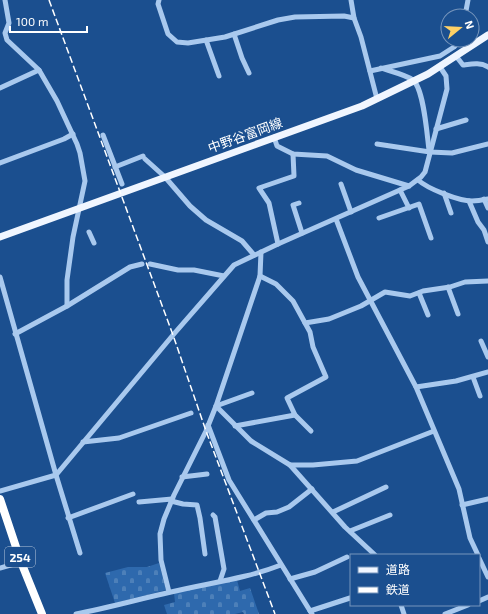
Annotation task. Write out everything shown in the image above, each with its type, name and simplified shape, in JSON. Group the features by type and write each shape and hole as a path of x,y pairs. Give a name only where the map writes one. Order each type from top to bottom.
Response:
{"highway":[{"name":"254","path":"0,500 21,562 42,614"}],"main road":[{"name":"中野谷富岡線","path":"0,237 377,99 415,82 488,35"}],"street":[{"path":"5,0 9,23 5,33 7,40 39,70 73,134 80,153 85,181 73,237 67,280 67,306"},
{"path":"159,0 158,4 168,34 177,42 188,43 225,37 278,20 289,18 344,16 354,18"},
{"path":"351,0 354,18 361,37 377,99"},
{"path":"234,34 249,73"},
{"path":"206,40 219,76"},
{"path":"370,71 440,56 452,48"},
{"path":"456,56 463,65 476,64 486,65 488,67"},
{"path":"0,491 56,475 234,265 409,186 418,180 425,172 447,89 446,76 440,67"},
{"path":"381,68 409,78 415,82 420,90 430,152"},
{"path":"0,88 39,70"},
{"path":"436,129 466,120"},
{"path":"0,163 64,139 73,134"},
{"path":"103,134 122,184"},
{"path":"274,137 277,146 293,154 327,156 356,170 409,186"},
{"path":"377,144 430,152 452,153 488,144"},
{"path":"278,244 269,203 259,188 294,176 293,154"},
{"path":"115,166 144,158 165,177 190,206 206,220 242,241 254,255"},
{"path":"418,180 432,190 469,201 486,199 488,208"},
{"path":"341,184 351,212"},
{"path":"400,190 409,208"},
{"path":"444,193 451,213"},
{"path":"469,201 478,222 484,230 488,242"},
{"path":"299,203 293,205 302,233"},
{"path":"379,218 419,204 432,238"},
{"path":"336,219 358,277 416,387 459,489 470,538 477,554"},
{"path":"89,232 94,243"},
{"path":"169,592 160,560 160,534 182,477 216,406 260,276 261,252"},
{"path":"16,334 67,306 130,267 142,264"},
{"path":"150,264 178,270 194,270 224,276"},
{"path":"260,276 276,284 293,301 310,332 313,347 326,377 287,398 296,415 311,430"},
{"path":"0,277 68,518 80,553"},
{"path":"305,323 329,319 361,306 385,292 410,296 465,282 488,281"},
{"path":"448,287 458,314"},
{"path":"419,293 428,315"},
{"path":"481,341 488,357"},
{"path":"416,387 456,381 488,372"},
{"path":"472,377 480,396"},
{"path":"216,406 252,393"},
{"path":"216,406 250,441 290,465 350,532 374,554"},
{"path":"83,442 119,438 191,413"},
{"path":"234,426 296,415"},
{"path":"208,425 229,480 311,613 350,598"},
{"path":"290,465 313,466 357,461 434,431"},
{"path":"182,477 207,474"},
{"path":"333,512 386,487"},
{"path":"254,520 266,514 277,512 289,507 312,489"},
{"path":"68,518 132,494"},
{"path":"462,505 488,499"},
{"path":"139,502 172,500 183,504 197,505 205,554"},
{"path":"213,515 215,517 224,569 220,581"},
{"path":"350,532 390,515"},
{"path":"290,579 315,572 347,557"},
{"path":"480,560 488,577"},
{"path":"0,568 21,562"},
{"path":"76,614 169,592 260,573 281,565"},
{"path":"445,614 465,606"}],"green space":[{"path":"159,563 166,590 115,603 105,573 128,567 147,567"},
{"path":"237,580 240,591 250,588 259,614 244,614 243,612 235,614 167,614 164,605 175,602 174,593"}],"railway":[{"path":"49,0 173,335 206,431 275,614"}]}
